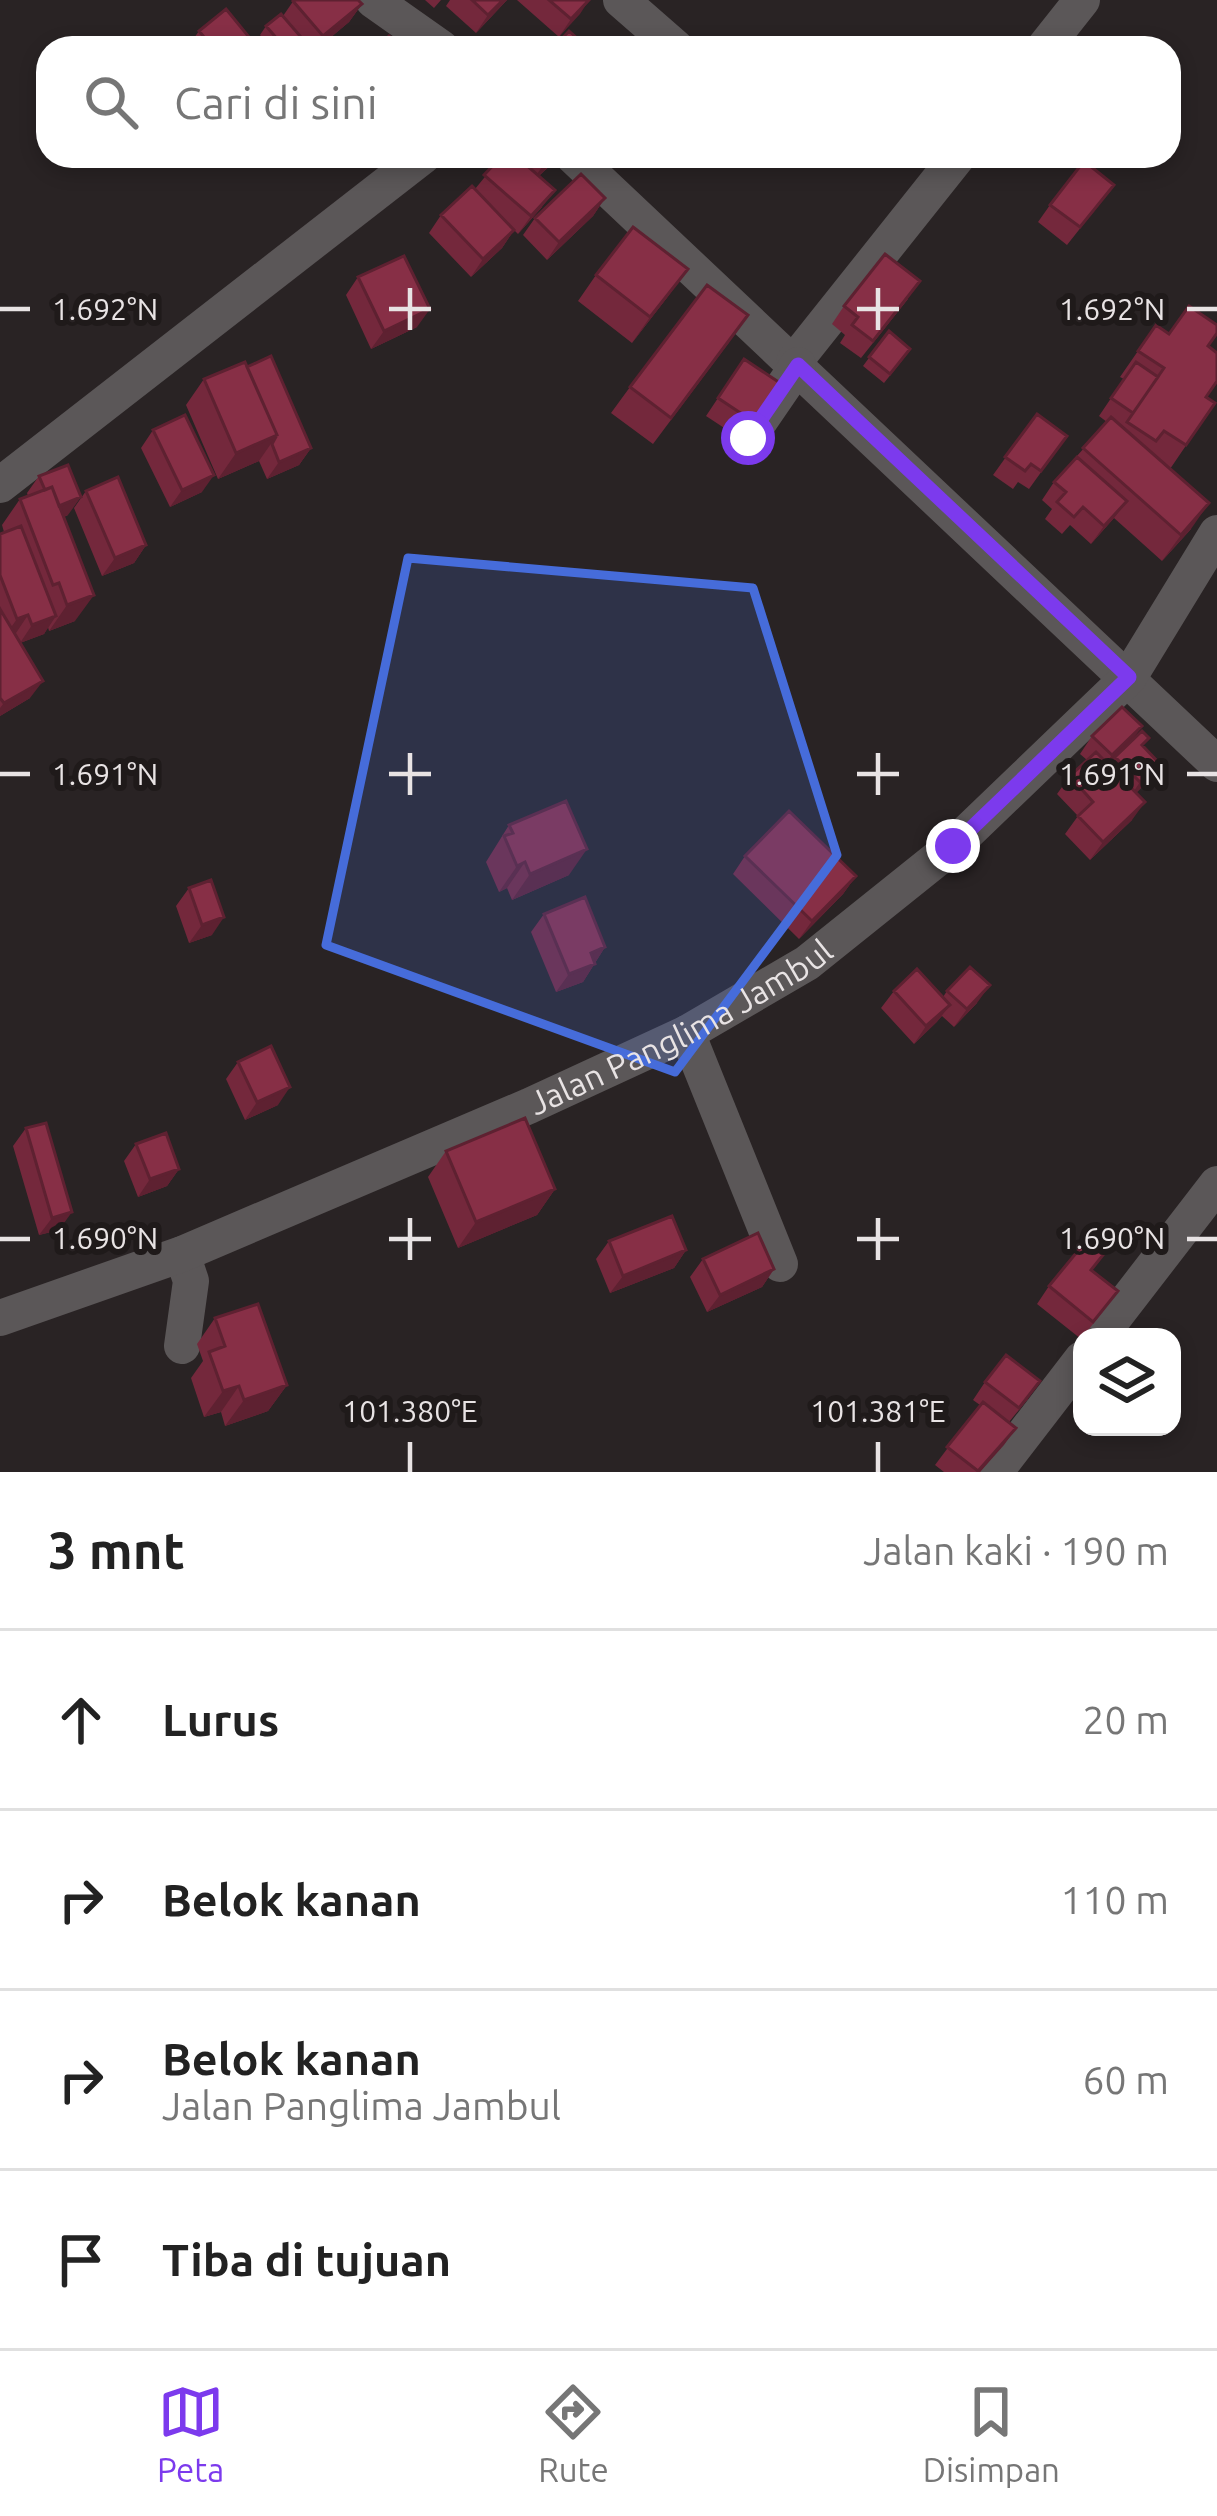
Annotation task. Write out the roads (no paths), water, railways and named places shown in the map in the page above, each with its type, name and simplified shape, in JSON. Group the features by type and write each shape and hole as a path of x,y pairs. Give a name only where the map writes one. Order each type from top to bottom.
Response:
{"street":[{"path":"373,0 424,36"},
{"path":"621,0 662,36"},
{"path":"1054,36 1082,0"},
{"path":"0,485 408,168"},
{"path":"586,168 1217,764"},
{"path":"748,438 796,364 949,168"},
{"name":"Jalan Panglima Jambul","path":"0,1318 182,1254 687,1034 807,963 953,846 1129,677 1217,533"},
{"path":"687,1034 780,1264"},
{"path":"1106,1328 1217,1184"},
{"path":"182,1254 191,1281 182,1346"},
{"path":"994,1472 1073,1371"}]}
